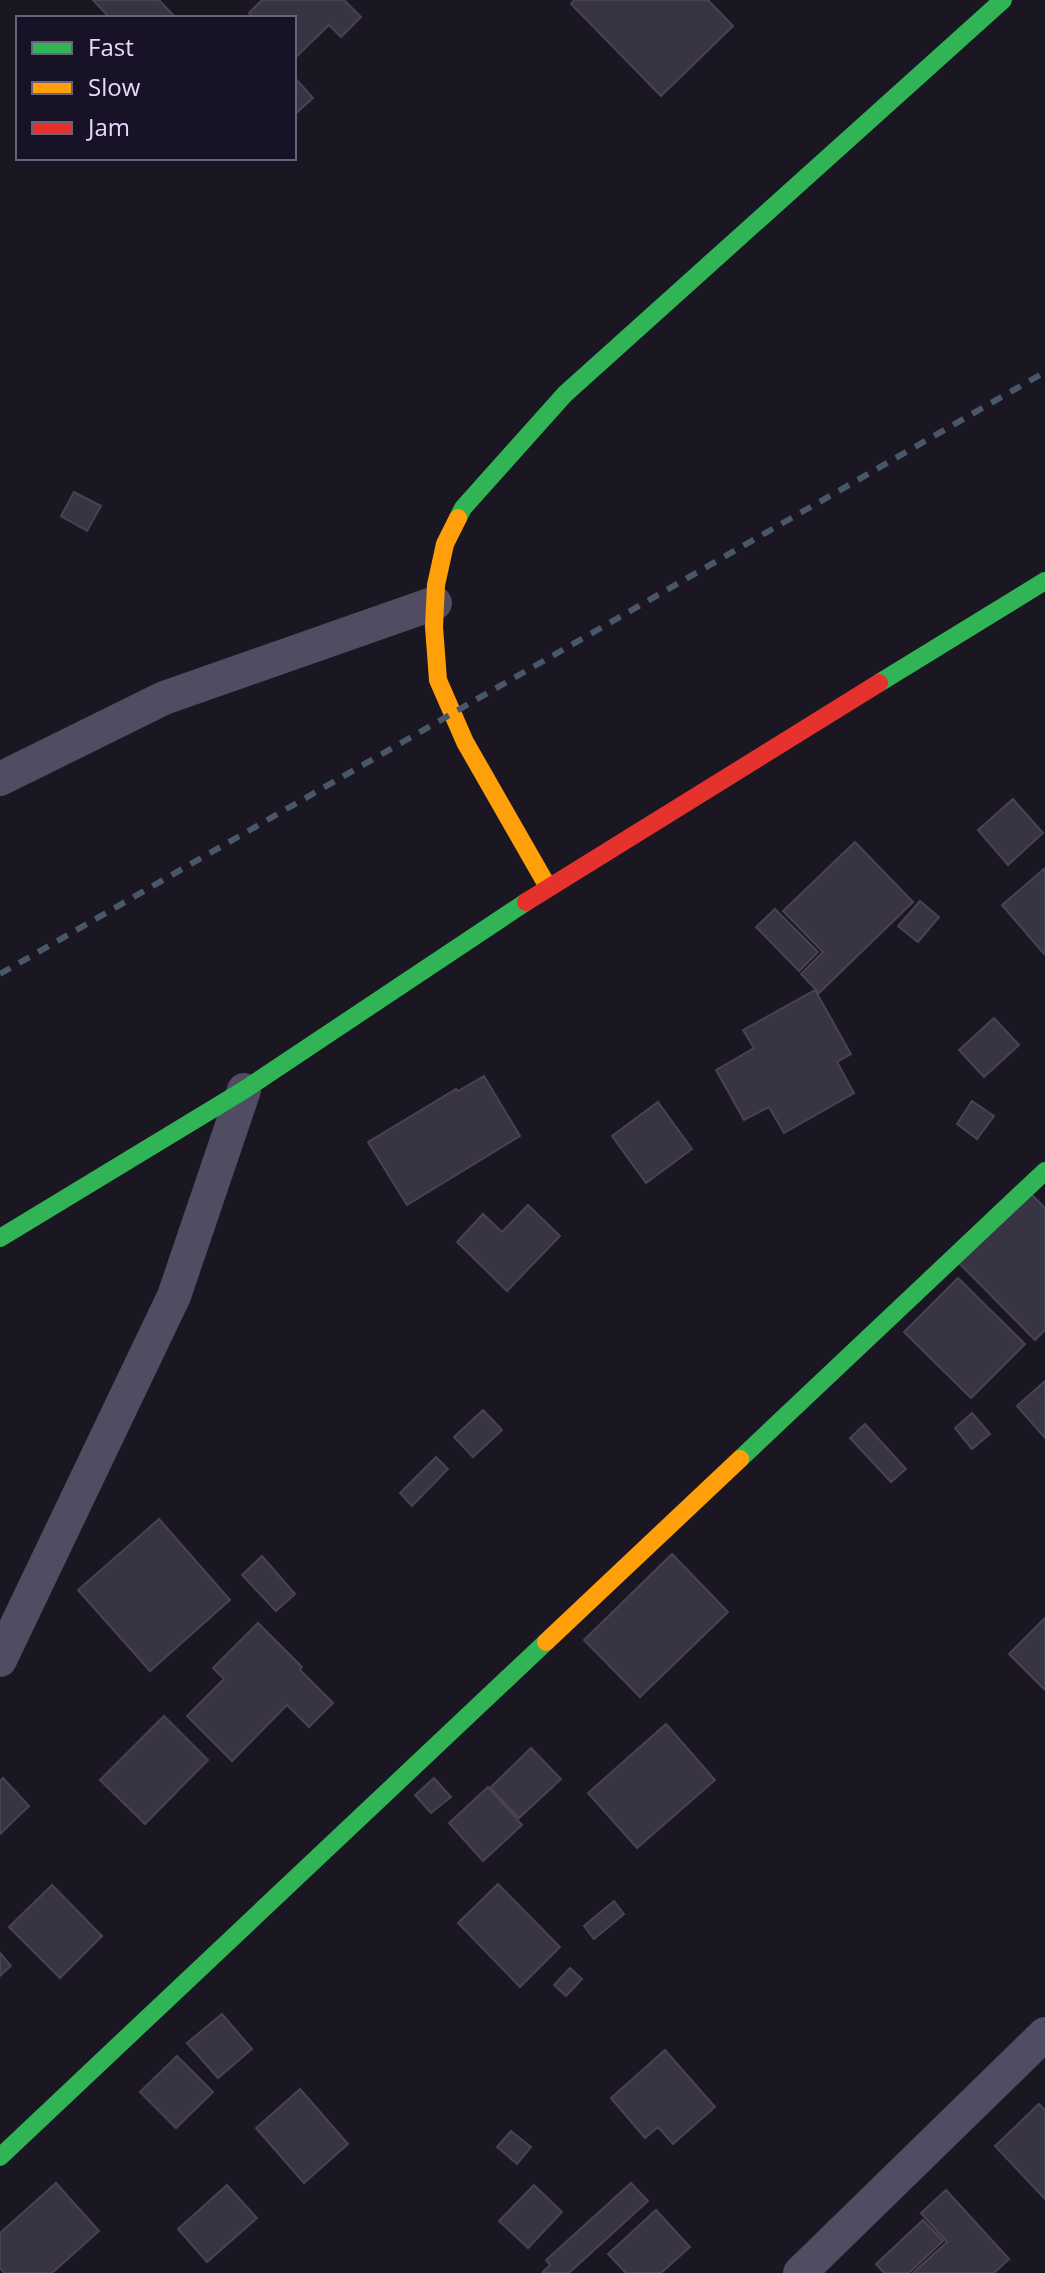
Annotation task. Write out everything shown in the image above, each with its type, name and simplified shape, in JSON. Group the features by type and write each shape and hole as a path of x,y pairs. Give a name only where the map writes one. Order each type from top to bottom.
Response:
{"street":[{"path":"548,887 465,742 438,680 435,603 445,544 463,508 565,394 1003,0"},
{"path":"0,1238 244,1090 548,887 1045,581"},
{"path":"0,779 164,698 435,603"},
{"path":"0,1660 174,1296 244,1090"},
{"path":"0,2157 1045,1171"},
{"path":"800,2273 1045,2034"}],"building":[{"path":"93,0 159,0 174,16 108,16"},
{"path":"262,0 344,0 361,17 341,37 329,25 296,57 296,16 251,16 249,13"},
{"path":"574,0 708,0 733,26 661,96 571,4"},
{"path":"296,79 313,98 296,113"},
{"path":"74,492 101,506 87,531 61,516"},
{"path":"1013,799 1043,833 1008,865 978,830"},
{"path":"855,842 913,902 819,993 801,974 823,952 783,911"},
{"path":"1045,868 1045,953 1044,954 1002,905"},
{"path":"920,901 939,917 918,942 898,926"},
{"path":"775,909 818,952 799,971 756,927"},
{"path":"815,990 851,1054 837,1062 854,1093 784,1133 769,1107 744,1120 716,1070 754,1048 743,1030"},
{"path":"994,1018 1019,1045 984,1077 959,1050"},
{"path":"484,1076 520,1136 407,1205 368,1142 456,1089 458,1091"},
{"path":"972,1101 994,1116 977,1139 957,1124"},
{"path":"658,1102 692,1149 646,1183 612,1136"},
{"path":"1028,1191 1045,1208 1045,1330 1035,1340 958,1262"},
{"path":"528,1205 560,1236 507,1291 457,1242 483,1214 502,1232"},
{"path":"958,1278 1025,1344 971,1398 904,1332"},
{"path":"1045,1381 1045,1438 1017,1406"},
{"path":"483,1410 502,1430 473,1457 454,1437"},
{"path":"972,1413 990,1434 972,1449 955,1428"},
{"path":"865,1424 906,1469 891,1482 850,1438"},
{"path":"436,1457 448,1469 412,1506 400,1493"},
{"path":"159,1519 230,1600 150,1671 78,1590"},
{"path":"672,1554 728,1612 640,1697 584,1640"},
{"path":"262,1556 295,1594 276,1611 242,1575"},
{"path":"1045,1618 1045,1690 1009,1654"},
{"path":"258,1623 333,1703 309,1727 287,1705 232,1761 187,1716 224,1679 213,1668"},
{"path":"164,1716 208,1760 145,1824 100,1780"},
{"path":"666,1724 715,1780 637,1848 588,1793"},
{"path":"531,1748 561,1779 519,1818 490,1788"},
{"path":"3,1778 29,1806 0,1834 0,1781"},
{"path":"434,1778 451,1797 431,1813 415,1795"},
{"path":"488,1787 522,1825 483,1861 449,1823"},
{"path":"498,1884 560,1947 520,1987 458,1923"},
{"path":"52,1885 102,1936 60,1978 9,1927"},
{"path":"614,1901 624,1914 594,1939 584,1926"},
{"path":"0,1953 11,1966 0,1976"},
{"path":"570,1968 582,1979 566,1996 554,1985"},
{"path":"222,2014 252,2049 218,2078 187,2043"},
{"path":"665,2050 715,2107 673,2144 658,2127 645,2138 611,2098"},
{"path":"177,2056 213,2092 176,2128 140,2092"},
{"path":"300,2089 348,2144 304,2183 256,2128"},
{"path":"1039,2104 1045,2110 1045,2199 995,2146"},
{"path":"511,2131 531,2147 517,2164 497,2147"},
{"path":"56,2183 99,2231 52,2273 4,2273 0,2268 0,2233"},
{"path":"631,2183 648,2201 569,2273 542,2273 550,2265 546,2260"},
{"path":"227,2185 257,2218 207,2262 178,2229"},
{"path":"534,2185 562,2212 528,2248 499,2221"},
{"path":"946,2190 1009,2259 994,2273 913,2273 947,2242 921,2213"},
{"path":"656,2210 690,2247 661,2273 626,2273 608,2254"},
{"path":"923,2220 943,2241 909,2273 884,2273 876,2264"}],"railway":[{"path":"0,974 1045,372"}],"traffic: fast":[{"path":"458,518 463,508 565,394 1003,0"},
{"path":"879,683 1045,581"},
{"path":"0,1238 244,1090 526,902"},
{"path":"740,1459 1045,1171"},
{"path":"0,2157 546,1642"}],"traffic: slow":[{"path":"458,518 445,544 436,585 434,627 438,680 465,742 548,887"},
{"path":"546,1642 740,1459"}],"traffic: jam":[{"path":"526,902 879,683"}]}
